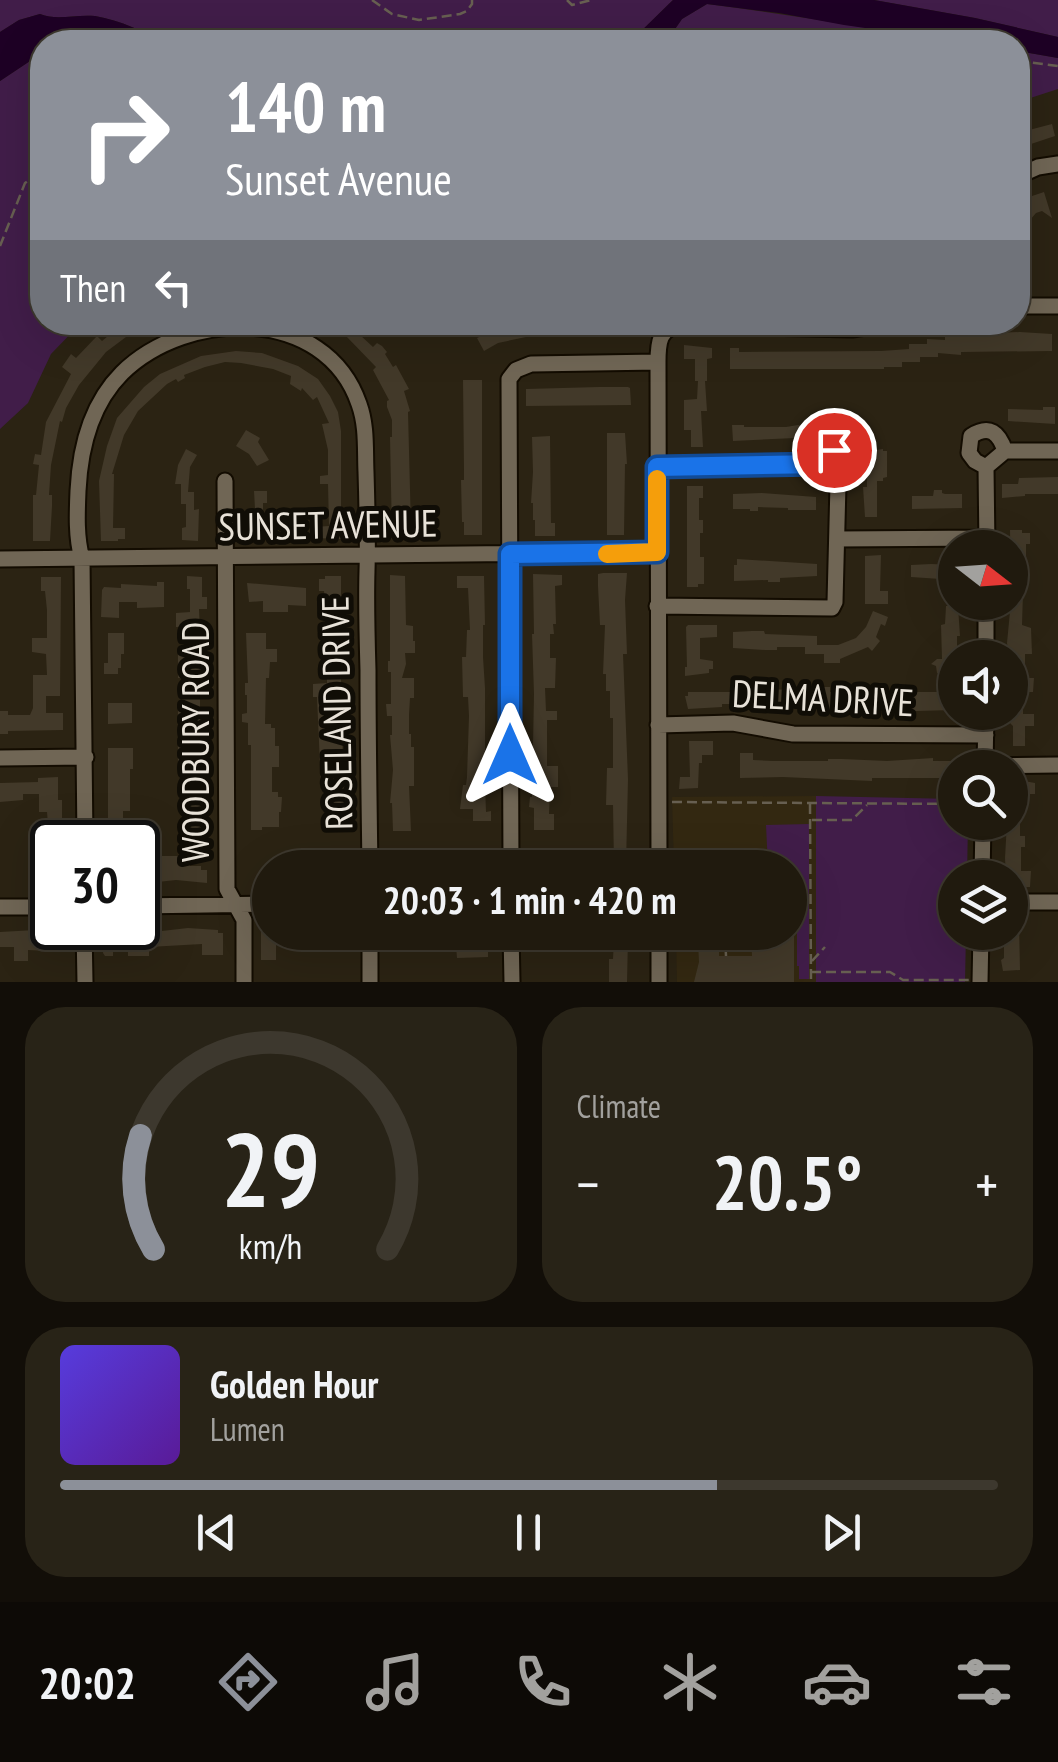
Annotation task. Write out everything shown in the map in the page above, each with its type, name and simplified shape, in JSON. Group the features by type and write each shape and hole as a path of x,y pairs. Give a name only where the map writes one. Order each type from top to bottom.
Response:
{"street":[{"path":"1030,171 1058,164"},
{"path":"1030,306 1058,306"},
{"path":"85,820 82,559 78,544 80,458 93,416 122,374 146,355 186,335"},
{"path":"288,335 308,343 331,361 358,402 364,425 368,557"},
{"path":"658,850 657,467 658,343 662,335"},
{"path":"510,850 509,379 516,370 532,364 658,362"},
{"path":"988,530 994,459 1058,451"},
{"path":"657,467 822,464 836,476 838,484 836,602 832,608 657,606"},
{"name":"WOODBURY ROAD","path":"224,481 227,888 244,920 244,982"},
{"path":"837,539 938,542"},
{"name":"SUNSET AVENUE","path":"0,559 657,552"},
{"name":"ROSELAND DRIVE","path":"368,557 370,850"},
{"name":"DELMA DRIVE","path":"658,725 734,723 793,734 986,735"},
{"path":"986,730 986,750"},
{"path":"0,758 86,757"},
{"path":"1028,765 1058,765"},
{"path":"1028,902 1058,902"},
{"path":"160,906 252,904"},
{"path":"0,907 30,907"},
{"path":"84,950 84,982"},
{"path":"370,950 370,982"},
{"path":"511,950 512,982"},
{"path":"659,950 659,982"},
{"path":"980,981 981,950"}],"path":[{"path":"372,0 392,14 426,20 466,11 472,0"},
{"path":"567,0 572,5 591,0"},
{"path":"1030,62 1058,66"},
{"path":"0,246 25,183 30,179"},
{"path":"659,802 938,804"},
{"path":"810,802 811,982"},
{"path":"810,820 852,820 869,802"},
{"path":"811,962 825,947"},
{"path":"726,950 726,956"},
{"path":"811,972 888,972 904,980 980,981"}],"shaded area":[{"path":"0,0 673,0 642,30 138,30 95,16 40,14 19,20 0,32"},
{"path":"673,0 874,0 1027,30 879,30 707,4 682,19 674,30 642,30"},
{"path":"874,0 1058,0 1058,37"},
{"path":"707,4 883,30 674,30 682,19"},
{"path":"40,14 88,16 138,30 30,30 30,61 0,81 0,32 19,20"},
{"path":"1030,31 1058,37 1058,58 1030,53"},
{"path":"1030,53 1058,58 1058,89 1030,98"},
{"path":"30,61 30,335 69,335 51,354 28,403 0,429 0,81"},
{"path":"816,796 816,982 677,982 676,950 807,950 807,850 674,850 672,797"},
{"path":"816,796 938,799 938,840 968,840 967,860 938,860 938,950 966,950 965,982 816,982"},
{"path":"809,824 809,979 799,979 797,966 797,950 807,950 807,850 767,850 766,825"}],"building":[{"path":"1052,124 1055,136 1030,144 1030,130"},
{"path":"1044,192 1052,218 1042,211 1030,220 1030,197"},
{"path":"1052,334 1052,351 938,353 938,357 920,357 920,362 902,362 902,367 884,369 730,369 730,348 739,348 739,352 881,351 909,349 909,344 927,344 927,339 945,340 945,335"},
{"path":"109,335 129,335 106,352 66,408 51,465 50,541 33,541 33,495 39,465 33,464 35,454 41,455 46,422 71,374 62,367 71,354 76,358 97,336 102,341"},
{"path":"360,335 373,347 377,343 382,346 409,389 404,391 410,411 411,528 427,528 427,535 392,535 389,400 373,370 376,367 346,336"},
{"path":"484,335 630,335 526,337 498,343 484,351 477,338"},
{"path":"684,345 712,348 705,381 707,411 701,411 703,447 691,447 691,430 684,430 684,400 697,399 698,381 695,359 684,359"},
{"path":"236,351 262,353 298,366 318,379 330,396 341,431 341,539 314,538 314,527 329,526 328,484 320,484 320,476 328,475 322,424 329,423 317,397 313,400 302,388 301,391 290,384 291,376 273,369 225,362 167,384 138,411 124,435 112,474 113,528 125,528 125,539 101,541 99,481 117,418 160,374 201,356"},
{"path":"463,380 482,380 482,535 464,535 462,522"},
{"path":"628,387 631,405 526,406 526,389"},
{"path":"1055,407 1055,424 1008,421 1008,409"},
{"path":"848,412 859,416 852,434 823,429 822,417 846,417"},
{"path":"817,424 817,437 733,441 732,425"},
{"path":"246,430 260,438 258,442 269,460 257,466 249,454 236,446"},
{"path":"607,433 625,433 624,535 607,535"},
{"path":"550,436 551,523 555,523 555,536 535,536 532,437"},
{"path":"186,449 197,455 190,467 188,492 194,492 194,510 199,509 198,541 182,540 186,504 181,504 181,484 175,484"},
{"path":"869,451 887,451 887,477 877,481 877,517 865,517 863,487 867,487 867,469 873,469"},
{"path":"1058,477 1058,494 1002,498 1002,484 1018,484 1019,478"},
{"path":"687,486 703,486 699,520 703,520 700,557 704,557 704,584 698,587 687,587"},
{"path":"934,490 962,494 962,508 912,509 912,496 933,496"},
{"path":"254,491 267,491 263,527 273,528 274,539 250,539"},
{"path":"733,494 816,497 816,510 733,509"},
{"path":"881,555 880,591 888,591 888,604 865,604 865,556"},
{"path":"737,559 817,564 817,576 780,578 780,582 734,581"},
{"path":"938,564 938,579 911,577 911,565"},
{"path":"627,573 627,654 623,654 626,850 614,850 613,805 606,805 607,768 613,768 613,718 610,691 606,691 603,674 605,625 600,625 598,574"},
{"path":"533,574 562,575 562,585 555,586 556,624 554,634 550,634 550,658 556,658 555,688 545,688 546,711 557,711 557,720 547,720 547,766 558,766 558,787 550,787 549,814 554,814 554,830 534,830 534,808 529,807 534,694"},
{"path":"390,575 405,576 406,625 413,626 415,641 415,653 405,653 402,678 414,678 409,715 414,747 414,786 409,786 411,831 393,831 390,803 392,716 387,716 386,704 391,704"},
{"path":"187,576 202,577 202,597 207,597 207,609 199,609 200,632 204,632 200,802 204,830 190,829 190,822 186,822 182,793 187,793 187,766 178,766 182,678 178,678 178,649 185,649 185,627 176,627 176,613 190,612"},
{"path":"341,576 341,595 348,598 347,621 343,623 345,679 341,679 342,829 328,829 326,824 317,697 313,697 313,684 327,683 326,607 324,591 319,591 319,579"},
{"path":"457,576 484,576 485,784 486,812 491,811 491,821 473,821 473,809 460,809 467,777 469,716 468,697 463,697 462,657 466,657 470,630 468,588 457,588"},
{"path":"41,577 61,577 60,696 46,696 46,713 63,713 63,730 0,734 0,711 30,715 33,675 47,675 46,654 32,652 32,638 47,638"},
{"path":"157,582 164,582 164,607 137,608 137,602 119,602 119,618 101,617 104,587 157,586"},
{"path":"247,583 306,588 306,606 288,605 288,612 263,612 263,601 249,602"},
{"path":"873,611 888,617 876,637 880,641 872,651 868,647 840,659 840,663 824,663 824,654 805,654 805,647 733,648 733,632 752,631 817,636 817,645 838,645 856,638"},
{"path":"945,620 959,620 957,640 941,640 941,625"},
{"path":"1009,620 1022,620 1022,625 1031,628 1032,654 1028,654 1028,640 1007,640"},
{"path":"688,625 717,625 717,637 700,638 700,659 713,661 709,673 685,676"},
{"path":"108,633 124,633 124,654 118,674 104,674"},
{"path":"246,633 266,633 266,649 277,649 277,662 270,662 266,678 265,724 275,728 275,746 279,746 279,767 272,767 272,792 282,797 281,812 279,827 262,830 251,830 251,745 248,723 242,722 242,714 247,713"},
{"path":"1028,678 1034,678 1033,692 1028,692"},
{"path":"753,686 792,692 820,692 820,687 830,687 830,692 938,692 938,710 859,709 828,713 753,705"},
{"path":"688,692 733,692 733,704 688,709"},
{"path":"108,703 132,703 132,723 108,724"},
{"path":"1028,714 1034,714 1034,726 1028,726"},
{"path":"1013,730 1025,730 1025,746 1013,746"},
{"path":"689,741 713,741 713,755 702,755 698,788 679,789 680,777 690,777"},
{"path":"108,748 133,748 130,811 123,811 123,820 108,820"},
{"path":"740,753 753,753 753,760 773,761 938,761 938,778 740,778"},
{"path":"58,777 62,820 48,820 47,812 39,812 39,794 23,794 23,800 0,802 0,783 38,782 38,778"},
{"path":"1028,782 1035,783 1035,794 1028,794"},
{"path":"1006,840 1025,840 1021,860 1005,858"},
{"path":"160,856 190,856 190,866 207,870 207,883 160,882"},
{"path":"30,930 30,950 48,951 28,950 28,961 14,961 14,947 0,947 0,932"},
{"path":"218,930 223,933 223,955 202,955 202,944 160,946 160,931"},
{"path":"128,950 149,950 149,956 128,956"},
{"path":"261,950 276,950 276,960 261,960"},
{"path":"456,950 488,950 488,957 457,958"},
{"path":"613,950 628,950 627,982 609,982 609,959 613,959"},
{"path":"698,950 719,950 719,956 752,956 752,950 794,950 794,982 694,982"},
{"path":"1004,950 1020,950 1020,970 1003,971"}],"slow traffic":[{"path":"607,554 657,552 657,479"}],"route":[{"path":"510,755 510,554 657,552 657,467 822,464 834,450"}]}
